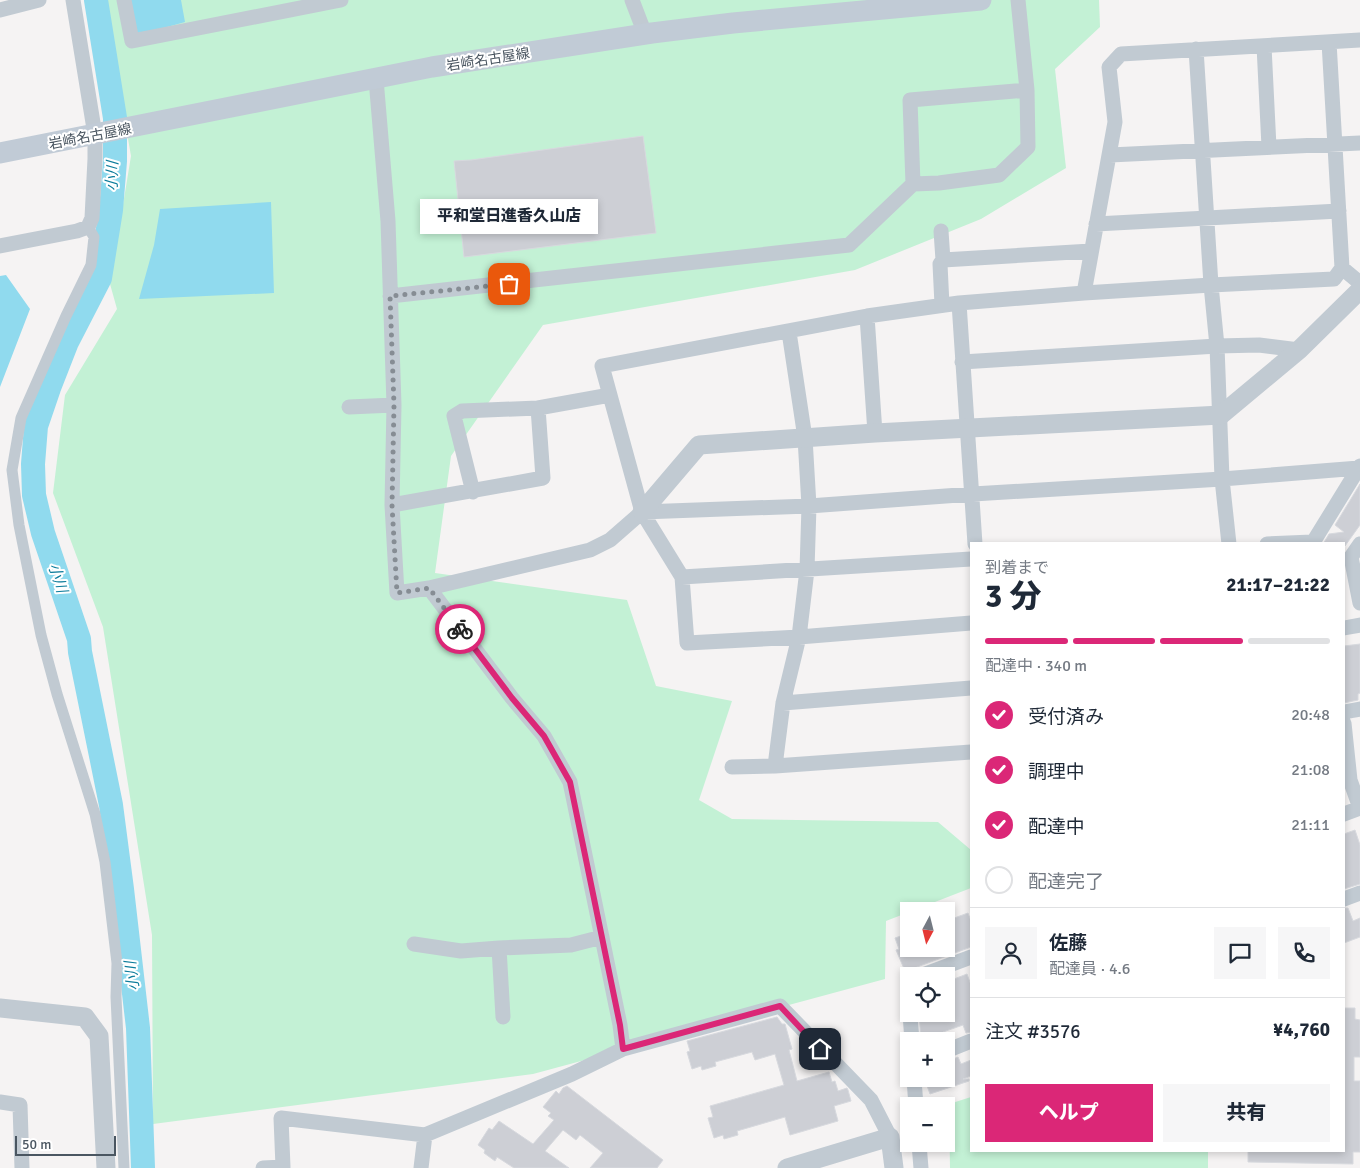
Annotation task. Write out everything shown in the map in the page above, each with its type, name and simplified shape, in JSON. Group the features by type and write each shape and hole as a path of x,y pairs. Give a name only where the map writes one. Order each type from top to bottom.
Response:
{"main road":[{"name":"岩崎名古屋線","path":"0,153 432,67 645,34 742,22 981,0"}],"street":[{"path":"0,10 39,0"},
{"path":"0,246 77,231 88,227 92,218 96,159 101,134 72,0"},
{"path":"124,0 132,41 341,0"},
{"path":"632,0 645,34"},
{"path":"390,296 849,245 913,184 939,183 999,175 1028,147 1027,90 1018,0"},
{"path":"1084,294 1115,122 1109,67 1121,54 1360,40"},
{"path":"970,623 800,637 687,643 682,577 642,512 602,366 867,316 942,305 1211,285 1334,279 1342,268 1329,42"},
{"path":"1264,46 1269,148"},
{"path":"1196,50 1211,285 1217,346 1222,479 1229,542"},
{"path":"376,79 388,221 394,405 392,505 397,593 429,588 590,550 610,540 642,512 700,445 875,433 1221,415 1299,350 1360,290"},
{"path":"913,184 910,100 1027,90"},
{"path":"1110,155 1360,143"},
{"path":"1096,224 1339,211"},
{"path":"88,227 94,237 91,265 21,418 12,470 19,525 41,635 57,694 95,814 105,862 117,963 116,997 124,1168"},
{"path":"941,231 943,260 940,264 942,305"},
{"path":"943,260 1091,251"},
{"path":"1342,268 1360,283"},
{"path":"959,303 975,542"},
{"path":"867,316 875,433"},
{"path":"775,766 783,703 800,637 807,570 809,506 805,438 789,332"},
{"path":"962,362 1217,346 1259,345 1299,350"},
{"path":"473,492 454,416 462,411 538,408 610,395"},
{"path":"349,407 394,405"},
{"path":"392,505 544,478 538,408"},
{"path":"642,512 809,506 1222,479 1360,467"},
{"path":"1313,542 1360,467"},
{"path":"1360,544 1350,557 1360,603"},
{"path":"682,577 970,559"},
{"path":"429,588 512,698 544,736 570,782 623,1049"},
{"path":"1345,628 1360,625"},
{"path":"783,703 970,688"},
{"path":"1345,712 1360,710"},
{"path":"1345,727 1355,771 1350,780 1360,808 1345,814"},
{"path":"732,767 775,766 970,752"},
{"path":"1345,899 1360,893"},
{"path":"414,944 461,951 571,946 602,937"},
{"path":"499,948 503,1017"},
{"path":"944,967 970,957"},
{"path":"263,1168 283,1167 281,1118 425,1135 572,1074 623,1049 780,1006 871,1100 890,1137 894,1168"},
{"path":"0,1008 85,1018 99,1036 106,1168"},
{"path":"955,1047 970,1041"},
{"path":"0,1102 20,1105 22,1168"},
{"path":"420,1168 425,1135"},
{"path":"787,1168 890,1137"},
{"path":"920,1152 921,1168"}],"green space":[{"path":"104,0 1099,0 1100,27 1055,69 1066,168 981,219 855,270 543,325 451,456 435,573 627,600 656,686 732,701 699,800 732,819 938,822 970,849 970,888 935,902 900,902 900,916 886,921 885,979 533,1074 153,1124 152,935 103,627 53,493 65,395 117,309 110,284 131,156"},
{"path":"970,1097 970,1152 1208,1152 1208,1168 950,1168 950,1152 955,1152 955,1102"}],"water":[{"path":"130,0 181,0 185,22 135,36"},
{"path":"271,202 274,293 139,299 154,245 160,209"},
{"path":"6,275 30,309 0,387 0,276"}],"building":[{"path":"643,136 656,233 464,257 454,161"},
{"path":"1360,484 1360,525 1345,546 1345,542 1324,542 1329,534 1344,532 1335,525"},
{"path":"1360,644 1360,693 1358,694 1358,700 1345,703 1345,646"},
{"path":"1355,830 1360,845 1360,884 1345,889 1345,834"},
{"path":"1345,908 1348,908 1353,921 1360,918 1360,937 1345,943"},
{"path":"968,913 970,918 970,947 955,953 955,918"},
{"path":"900,936 900,958 941,958 917,967 903,967 896,950 899,949 895,938"},
{"path":"967,974 970,982 970,1032 966,1033 963,1025 943,1032 920,1032 920,1022 955,1022 955,979"},
{"path":"1345,1008 1355,1008 1355,1019 1360,1020 1360,1057 1354,1057 1354,1081 1360,1081 1360,1152 1353,1152 1353,1164 1248,1162 1248,1152 1345,1152"},
{"path":"777,1017 782,1024 785,1024 792,1049 789,1050 797,1081 829,1072 832,1082 835,1081 838,1091 847,1088 851,1101 834,1106 838,1121 790,1135 785,1117 737,1131 738,1135 724,1139 723,1135 714,1138 708,1118 713,1117 710,1106 784,1085 775,1054 755,1060 752,1052 715,1062 716,1066 702,1070 701,1066 692,1069 687,1052 690,1051 687,1041"},
{"path":"958,1057 961,1064 970,1060 970,1076 963,1079 969,1079 969,1081 955,1086 955,1058"},
{"path":"567,1086 663,1160 657,1168 590,1168 603,1153 580,1135 576,1140 563,1130 545,1151 569,1168 514,1168 497,1157 495,1161 484,1153 485,1150 478,1145 489,1128 492,1130 499,1121 533,1144 554,1120 548,1116 551,1113 543,1107 556,1091 559,1094"},
{"path":"927,1087 951,1087 930,1094"}],"waterway":[{"name":"小川","path":"96,0 115,118 115,161 111,210 100,278 67,342 36,426 33,464 34,495 43,533 79,639 111,805 138,1028 143,1168"}],"way so far":[{"path":"460,629 429,588 397,593 392,505 394,405 390,296 509,284"}],"place":[{"name":"平和堂日進香久山店","path":"509,284"}],"route":[{"path":"460,629 512,698 544,736 570,782 620,1025 623,1049 780,1006 820,1049"}]}
